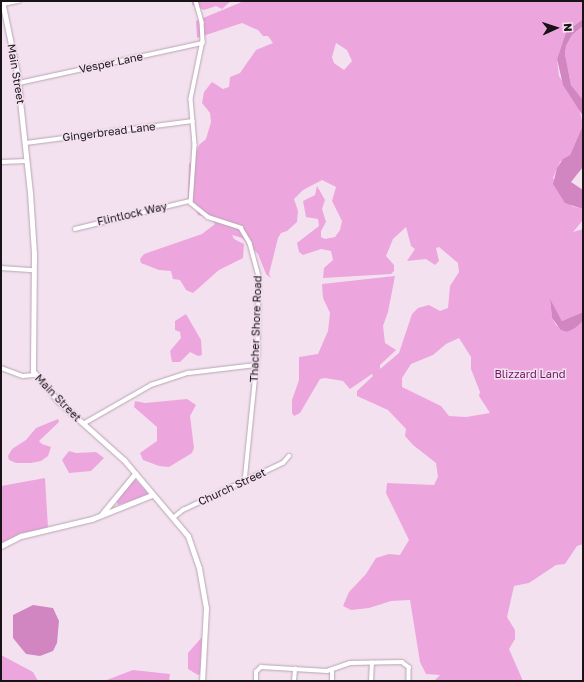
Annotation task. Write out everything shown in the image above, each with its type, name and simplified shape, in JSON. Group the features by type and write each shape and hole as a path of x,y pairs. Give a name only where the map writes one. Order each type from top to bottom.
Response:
{"main road":[{"name":"Main Street","path":"2,2 19,83 26,143 33,270 31,360 34,375 83,424 119,456 191,541 202,581 206,621 202,681"}],"street":[{"path":"2,2 19,1"},
{"path":"190,201 195,150 191,96 203,43 202,22 196,1"},
{"name":"Vesper Lane","path":"19,83 203,43"},
{"name":"Gingerbread Lane","path":"26,143 193,121"},
{"path":"1,162 27,161"},
{"name":"Flintlock Way","path":"75,229 190,201"},
{"name":"Thacher Shore Road","path":"190,201 195,210 208,217 239,226 250,243 260,278 256,365 244,481"},
{"path":"1,268 33,270"},
{"path":"83,424 152,385 189,373 256,365"},
{"path":"1,368 23,376 34,375"},
{"name":"Church Street","path":"173,518 183,510 283,463 289,456"},
{"path":"101,516 135,474"},
{"path":"1,546 22,536 50,531 101,516 152,495"},
{"path":"113,500 118,509"},
{"path":"256,681 256,674 261,667 332,670 348,664 402,662 408,665 409,681"},
{"path":"371,681 372,663"},
{"path":"294,669 294,681"},
{"path":"332,670 332,681"}],"green space":[{"path":"192,1 231,1 222,9 216,6 204,10 192,5"},
{"name":"Blizzard Land","path":"244,1 583,1 583,19 566,32 557,59 559,76 579,107 583,125 570,155 560,162 553,178 572,206 583,209 583,220 573,232 583,229 583,312 562,321 550,300 552,318 556,325 567,332 583,321 583,544 577,546 565,564 556,565 529,583 514,586 507,617 515,630 515,639 509,649 523,681 434,681 440,675 426,674 420,662 410,600 391,601 369,608 351,610 343,606 349,592 366,574 376,558 389,554 400,555 409,540 386,493 387,483 434,485 438,477 436,463 413,445 405,436 406,429 388,410 357,396 357,391 373,376 372,374 350,389 343,381 325,378 320,379 300,413 294,416 292,413 292,400 299,380 299,357 318,354 328,331 330,313 323,298 322,284 395,276 388,312 383,326 385,343 396,350 380,365 380,369 399,353 412,314 418,308 429,305 440,311 448,308 450,286 459,272 458,263 439,247 436,248 439,261 435,265 426,259 407,261 415,249 411,246 406,227 393,239 386,256 394,265 394,271 391,274 323,278 324,268 333,260 331,251 321,249 303,255 299,252 297,243 319,226 318,219 306,217 303,201 315,195 317,186 325,200 322,209 326,222 321,231 321,237 325,239 335,237 340,230 342,221 332,201 336,187 322,180 303,190 294,199 298,211 297,222 287,231 281,233 278,238 269,274 271,278 266,274 258,254 242,238 232,235 234,239 244,244 243,258 219,270 193,293 186,290 180,280 173,279 171,271 159,270 141,263 140,259 144,254 202,234 215,224 210,218 198,215 193,202 188,199 189,164 193,160 199,145 206,139 211,122 210,113 202,103 204,92 212,82 223,89 229,87 230,77 240,73 256,50 273,43 268,36 263,36 258,30 242,23 197,38 196,21","holes":["336,43 347,50 352,61 344,70 334,63 332,57","459,338 471,357 471,369 480,392 479,396 490,413 466,417 449,416 441,406 402,387 402,378 411,364 433,355 446,344"]},
{"path":"583,26 583,100 571,85 565,54 566,46 572,35"},
{"path":"186,314 201,340 202,355 198,356 190,352 180,362 172,362 170,351 181,338 180,332 175,330 175,321"},
{"path":"187,399 196,405 190,416 194,448 192,453 169,467 159,466 143,460 140,453 157,441 157,427 134,407 135,401 145,403"},
{"path":"58,419 59,422 39,441 42,444 51,447 48,456 41,461 31,463 16,463 9,460 8,456 12,449 26,440 36,428"},
{"path":"69,451 76,453 96,452 104,458 91,471 69,473 62,460"},
{"path":"45,478 48,528 22,533 1,543 1,486"},
{"path":"134,478 147,492 147,495 118,505 116,499"},
{"path":"202,637 200,674 198,675 188,669 188,653"},
{"path":"1,655 33,672 38,681 1,681"},
{"path":"133,670 170,674 169,681 104,681"}],"shaded area":[{"path":"583,19 583,26 572,35 566,46 565,54 571,85 583,100 583,116 563,85 557,59 566,32"},
{"path":"583,125 583,167 571,182 583,190 583,209 565,203 553,184 557,168 563,159 570,155"},
{"path":"550,299 562,321 583,312 583,321 575,328 567,332 561,330 552,318"},
{"path":"33,605 53,608 59,621 57,643 53,651 40,656 26,654 13,638 13,615"}]}
